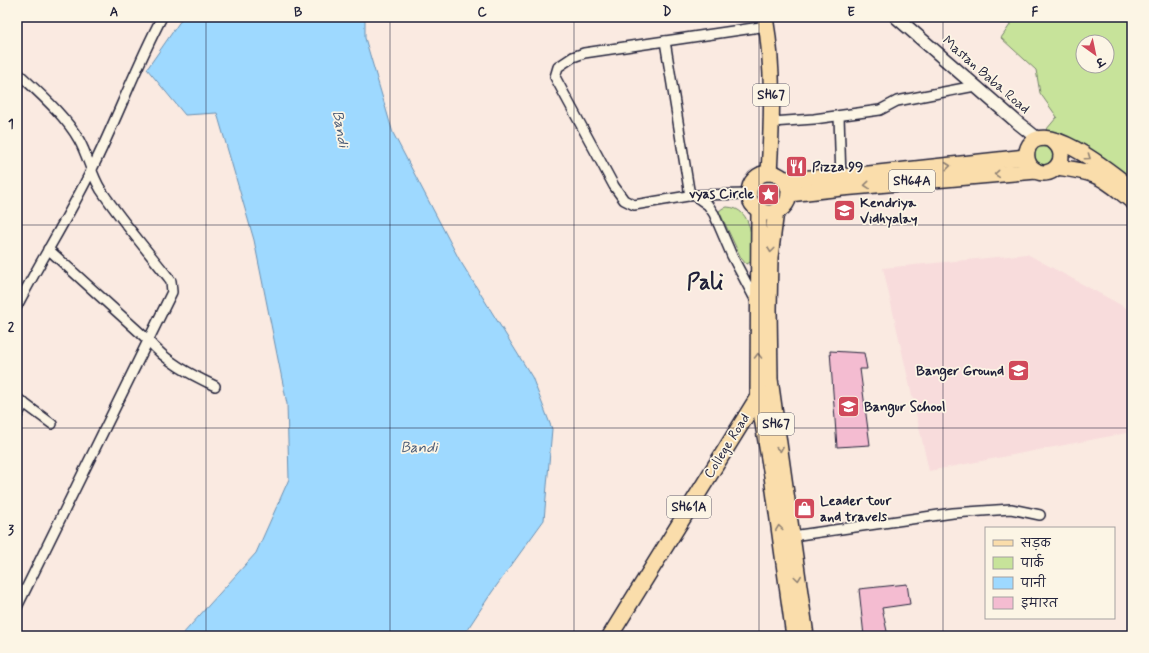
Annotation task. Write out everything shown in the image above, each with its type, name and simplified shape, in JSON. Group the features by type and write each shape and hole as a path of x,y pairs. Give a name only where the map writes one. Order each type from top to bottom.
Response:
{"main road":[{"name":"SH67","path":"766,21 770,60 772,122 769,173"},
{"path":"1036,171 1031,167 1026,157 1029,146 1038,139 1048,138 1074,148 1132,189"},
{"path":"1053,141 1057,144 1061,153 1060,163 1057,167"},
{"name":"SH64A","path":"789,194 841,182 1026,157"},
{"name":"SH64A","path":"784,179 841,182 1036,171 1041,173 1057,167 1083,171 1095,175 1108,182 1132,202"},
{"path":"769,173 784,179 787,183 789,194 785,204 776,211 764,212 754,205 750,194 752,184 755,179 769,173"},
{"name":"SH67","path":"759,209 758,395 772,476 794,636"},
{"name":"SH67","path":"776,211 770,257 768,309 770,379 806,636"},
{"name":"College Road","path":"610,636 758,395 770,379"}],"street":[{"path":"17,304 91,171 162,17"},
{"name":"Mastan Baba Road","path":"896,17 1038,139"},
{"path":"750,194 692,196 634,206 624,200 614,186 555,77 558,67 573,57 584,53 665,41 766,21"},
{"path":"665,41 692,196"},
{"path":"17,86 20,75 62,116 80,142 91,171 100,188 121,218 171,281 172,292 17,607"},
{"path":"772,122 814,119 880,110 897,101 975,86"},
{"path":"839,116 841,182"},
{"path":"692,196 708,205 714,214 732,256 758,305"},
{"path":"48,249 148,340 158,352 187,372 215,386"},
{"path":"17,416 20,400 52,424"},
{"path":"792,536 953,513 1011,509 1040,515"}],"shaded area":[{"name":"Banger Ground","path":"1027,254 1132,311 1132,432 929,471 883,268"}],"green space":[{"path":"1009,17 1132,17 1132,190 1046,130 1057,117 1040,93 1036,70 1001,38 1010,25"},
{"path":"1044,145 1051,148 1054,155 1051,162 1044,165 1037,162 1034,155 1037,148"},
{"path":"769,183 777,186 780,194 777,202 769,205 761,202 758,194 761,186"},
{"path":"727,207 736,209 742,213 747,220 750,227 754,261 746,264 741,258 719,211"}],"water":[{"name":"Bandi","path":"183,17 365,17 365,38 393,133 459,259 532,377 552,429 544,520 492,592 463,636 181,636 256,553 289,479 287,404 254,240 217,113 185,115 147,69"}],"building":[{"name":"Bangur School","path":"830,351 864,353 867,369 860,369 870,445 837,447"},
{"path":"907,584 910,604 882,608 888,636 864,636 859,589"}],"place":[{"name":"Pizza 99","path":"796,167"},
{"name":"vyas Circle","path":"769,194"},
{"name":"Kendriya Vidhyalay","path":"845,211"},
{"name":"Banger Ground","path":"1019,371"},
{"name":"Bangur School","path":"849,407"},
{"name":"Leader tour and travels","path":"805,509"}],"district":[{"name":"Pali","path":"705,283"}]}
